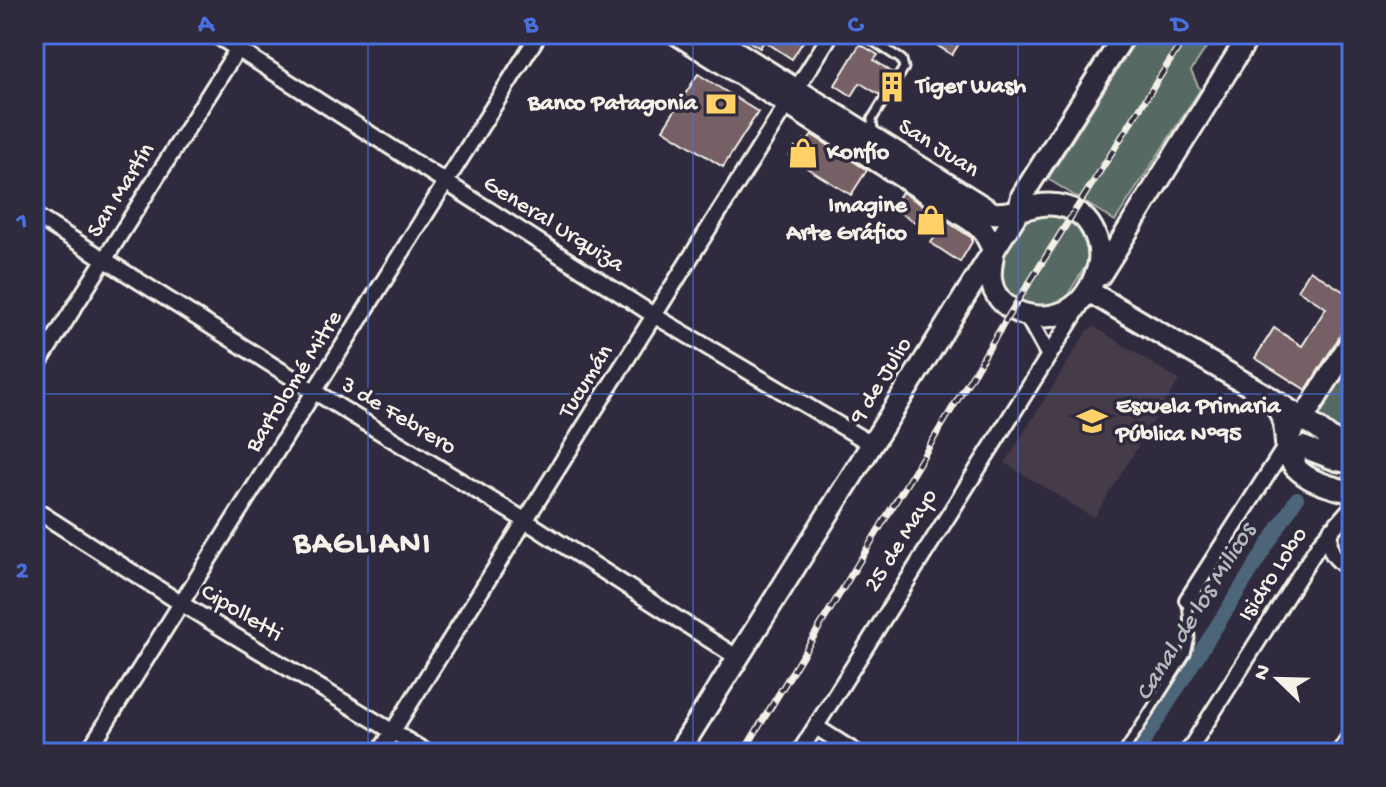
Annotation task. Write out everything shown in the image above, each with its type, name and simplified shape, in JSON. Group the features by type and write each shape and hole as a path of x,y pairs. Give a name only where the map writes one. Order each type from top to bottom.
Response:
{"main road":[{"name":"San Juan","path":"677,34 874,139 993,213 1005,215 1044,204 1075,210 1086,220 1096,237 1100,255 1090,292"},
{"name":"San Juan","path":"708,34 970,220 983,230 994,251"},
{"name":"9 de Julio","path":"678,753 994,251 1019,210 1022,196 1125,34"},
{"name":"25 de Mayo","path":"1090,292 1250,34"},
{"path":"994,251 991,281 996,295 1012,310 1027,316 1061,313 1090,292 1267,396 1352,455"},
{"path":"1303,419 1352,340"},
{"path":"1267,396 1280,411 1285,423 1286,445 1295,467 1321,484 1352,492"},
{"path":"1295,467 1294,457 1303,447 1352,463"}],"street":[{"name":"General Urquiza","path":"214,34 655,316 873,445"},
{"name":"San Martín","path":"34,371 247,34"},
{"name":"Bartolomé Mitre","path":"87,753 539,34"},
{"name":"Tucumán","path":"379,753 831,34"},
{"name":"3 de Febrero","path":"34,215 526,521 738,658"},
{"name":"25 de Mayo","path":"799,753 1090,292"},
{"path":"1027,316 1049,356"},
{"path":"1187,600 1303,419"},
{"name":"Isidro Lobo","path":"1187,753 1320,543 1352,507"},
{"name":"Cipolletti","path":"34,509 182,604 428,753"},
{"path":"1332,528 1328,542 1331,550 1352,571"},
{"path":"816,727 857,753"},
{"path":"1339,753 1352,733"}],"lane":[{"path":"863,34 902,60 904,68 872,119 874,139"},
{"path":"1123,753 1186,654 1190,638 1187,600"}],"shaded area":[{"name":"Escuela Primaria Pública Nº95","path":"1095,327 1179,380 1094,518 1005,463 1088,329"}],"green space":[{"path":"1140,34 1215,34 1191,71 1200,90 1115,221 1048,179"},
{"path":"1048,215 1078,229 1089,261 1063,302 1039,309 1031,308 1011,296 1003,283 1000,267 1010,243 1024,222"},
{"path":"1352,359 1352,416 1349,415 1339,432 1320,420 1319,412"}],"building":[{"path":"737,34 795,34 804,40 792,59 764,41 760,48"},
{"path":"920,34 965,34 952,55"},
{"path":"860,44 878,55 874,60 893,73 880,95 860,83 852,96 835,85"},
{"path":"698,74 758,112 723,167 663,129"},
{"path":"812,135 867,170 851,195 789,157 795,147 798,149"},
{"path":"902,192 972,238 960,262 931,243 936,235 892,208"},
{"path":"1310,270 1352,297 1352,317 1306,390 1255,358 1274,328 1302,346 1326,308 1298,290"}],"waterway":[{"name":"Canal de los Milicos","path":"1337,438 1352,416"},
{"name":"Canal de los Milicos","path":"1314,472 1319,466"},
{"name":"Canal de los Milicos","path":"1137,753 1297,498"}],"railway":[{"path":"743,753 1012,310 1187,34"}],"place":[{"name":"Tiger Wash","path":"892,87"},
{"name":"Banco Patagonia","path":"721,104"},
{"name":"Konfío","path":"803,153"},
{"name":"Imagine Arte Gráfico","path":"931,220"},
{"name":"Escuela Primaria Pública Nº95","path":"1092,421"}],"district":[{"name":"BAGLIANI","path":"363,545"}]}
